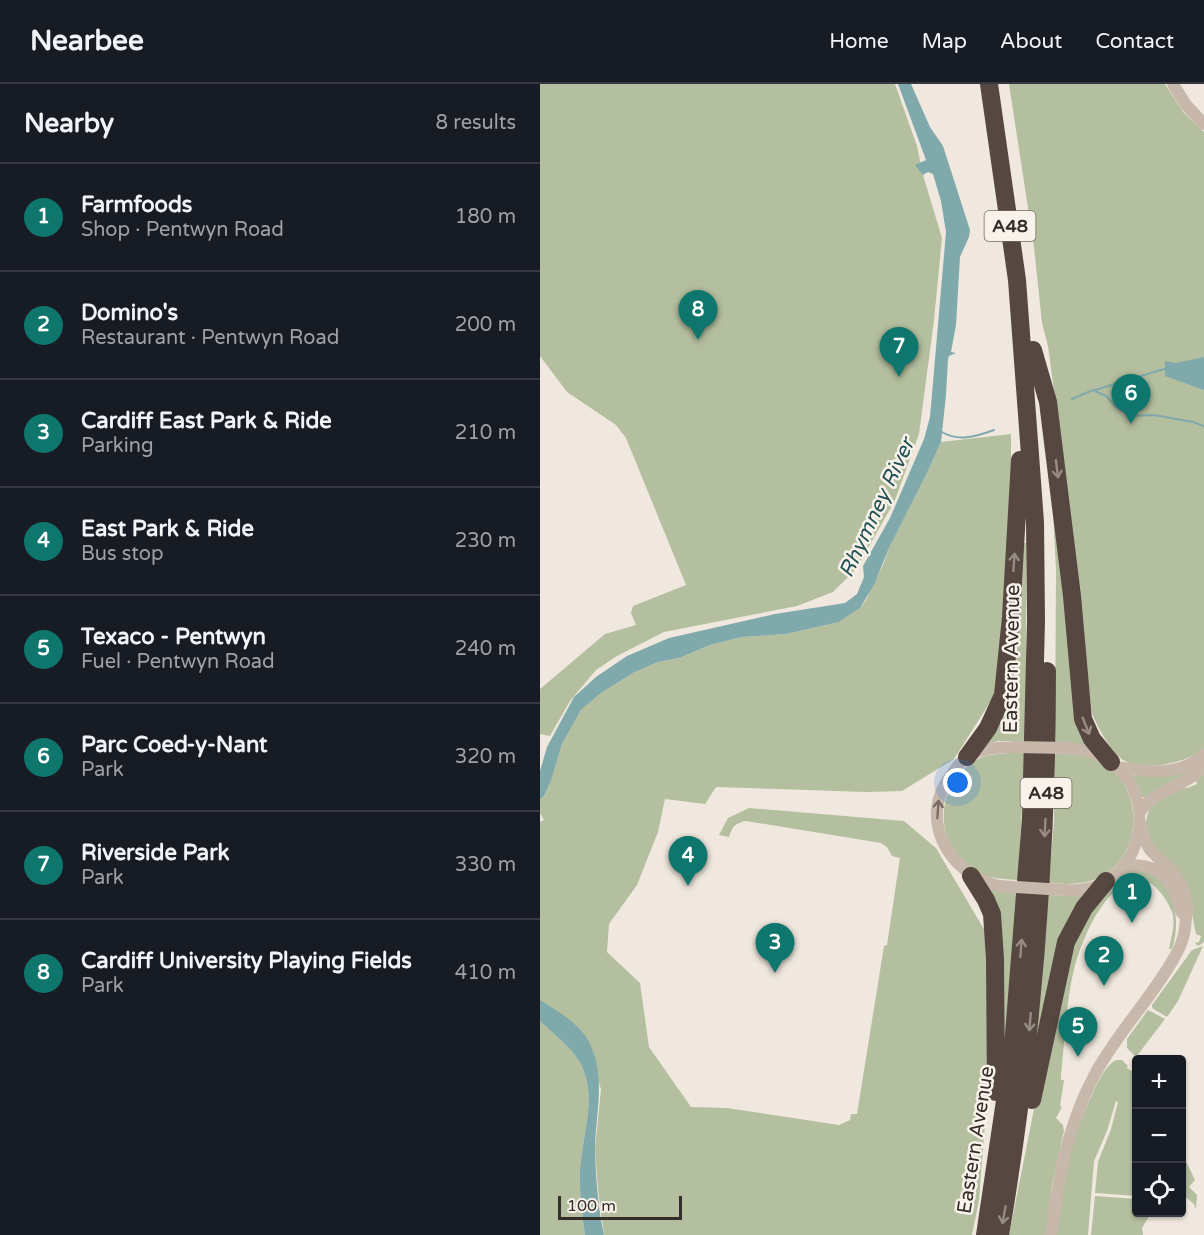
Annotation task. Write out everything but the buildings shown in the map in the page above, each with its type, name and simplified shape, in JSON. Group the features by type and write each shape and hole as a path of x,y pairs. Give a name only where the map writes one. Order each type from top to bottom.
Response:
{"highway":[{"name":"Eastern Avenue","path":"989,84 1009,215 1024,368 1035,522 1036,621 1031,818 1003,1170 1000,1235"},
{"name":"Eastern Avenue","path":"984,1235 1003,1170 1028,1049 1045,819 1047,622 1043,495 1033,350 1017,199 1000,84"},
{"path":"1033,350 1048,402 1072,596 1083,719 1092,739 1114,764"},
{"path":"967,757 988,728 1003,695 1017,527 1024,368"},
{"path":"971,876 992,914 997,1077 992,1140 1003,1170"},
{"path":"1003,1170 1022,1144 1066,942 1084,908 1106,881"}],"street":[{"path":"1173,84 1186,105 1204,124"},
{"path":"1141,825 1137,842 1120,869 1106,881 1087,888 1064,890 999,886 971,876 945,848 937,824 939,796 947,780 967,757 983,750 1016,747 1066,748 1088,751 1114,764 1150,771 1170,771 1187,766 1204,755"},
{"path":"1051,1235 1062,1161 1084,1095 1094,1074 1174,958 1183,941 1185,916 1188,910 1181,886 1173,873 1150,851 1143,838 1140,812 1134,790 1114,764"},
{"path":"1140,812 1152,797 1193,777 1204,767"},
{"path":"1120,869 1130,865 1154,869 1162,875 1174,891 1181,912 1185,916"}],"green space":[{"path":"540,84 895,84 917,146 923,175 942,238 919,434 895,500 857,568 833,592 797,606 664,632 617,656 596,670 570,701 550,736 540,734 540,689 605,634 636,625 631,613 633,606 686,585 626,438 616,425 567,392 540,356"},
{"path":"1009,84 1165,84 1183,112 1204,132 1204,749 1176,762 1141,765 1123,760 1105,738 1092,713 1055,399 1048,346 1042,323 1034,247"},
{"path":"1011,434 1011,515 1000,672 994,696 954,759 902,791 716,787 705,804 665,799 658,832 637,885 609,924 607,952 640,983 649,1047 691,1107 727,1108 839,1125 850,1120 851,1114 857,1114 900,858 892,856 887,847 881,843 746,821 735,826 729,837 719,835 728,818 749,808 904,821 936,848 988,936 989,1072 979,1200 972,1235 604,1235 595,1149 601,1089 580,1030 540,1000 540,822 544,820 540,813 540,799 544,796 551,781 562,744 581,710 601,693 633,673 658,662 679,658 710,645 742,637 786,634 839,622 860,608 866,600 941,442"},
{"path":"1053,511 1089,745 1055,742 1056,569"},
{"path":"1023,543 1026,543 1026,741 998,741 983,745 998,724"},
{"path":"1025,753 1018,880 987,876 962,861 952,848 946,832 944,816 946,799 953,783 963,770 982,757"},
{"path":"1054,754 1072,754 1099,761 1115,772 1126,788 1132,806 1133,824 1129,843 1121,859 1108,873 1090,881 1074,884 1049,883 1054,820"},
{"path":"1198,769 1145,798 1142,797 1132,776"},
{"path":"1204,775 1204,942 1198,946 1195,943 1199,942 1201,936 1196,934 1191,909 1144,829 1149,809 1168,794 1169,796 1184,787 1197,784 1196,781"},
{"path":"1138,870 1149,872 1160,879 1172,897 1176,929 1172,949 1169,949 1173,926 1172,912 1161,893 1143,880 1136,879 1122,885 1109,897 1093,920 1079,951 1068,1004 1061,1075 1061,1080 1064,1080 1060,1106 1062,1107 1056,1118 1063,1125 1064,1131 1052,1185 1046,1235 1009,1235 1071,941 1106,891 1124,874"},
{"path":"986,889 1018,893 1004,1061"},
{"path":"1091,894 1032,1068 1049,895"},
{"path":"1203,946 1178,1001 1167,1017 1152,1008 1192,950"},
{"path":"1148,1010 1165,1019 1138,1055 1134,1055 1127,1048 1127,1039"},
{"path":"540,1021 575,1055 585,1074 588,1088 588,1115 580,1178 585,1235 540,1235"},
{"path":"1116,1060 1122,1060 1132,1071 1132,1196 1095,1193 1098,1162 1111,1129 1118,1102 1116,1101 1107,1131 1094,1161 1088,1235 1056,1235 1070,1141 1097,1084 1109,1065"},
{"path":"1186,1161 1195,1180 1189,1187 1197,1195 1196,1209 1186,1197"},
{"path":"1095,1196 1132,1199 1132,1217 1149,1217 1142,1228 1143,1235 1091,1235"}],"water":[{"path":"898,84 911,84 930,127 943,146 970,230 960,257 956,325 951,352 956,353 948,359 941,442 889,548 874,585 860,608 839,622 786,634 742,637 710,645 633,673 601,693 581,710 562,744 551,781 544,796 540,799 540,771 547,747 574,697 596,677 627,656 669,638 775,614 845,603 857,594 864,577 863,566 890,518 924,439 930,417 946,232 941,201 933,174 928,172 923,175 915,165 926,160"},
{"path":"1204,357 1204,390 1165,376 1165,361 1176,363"},
{"path":"540,1000 580,1029 589,1042 598,1069 599,1096 595,1162 604,1235 585,1235 582,1211 580,1170 589,1101 585,1074 571,1050 540,1021"}],"waterway":[{"path":"1095,390 1164,369"},
{"path":"1072,399 1093,390 1106,396 1116,407 1130,416 1154,415 1204,426"},
{"path":"940,431 953,436 967,437 994,430"}],"place":[{"name":"Cardiff University Playing Fields","path":"698,340"},
{"name":"Riverside Park","path":"899,377"},
{"name":"Parc Coed-y-Nant","path":"1131,424"},
{"name":"East Park & Ride","path":"688,886"},
{"name":"Farmfoods","path":"1132,923"},
{"name":"Cardiff East Park & Ride","path":"775,973"},
{"name":"Domino's","path":"1104,986"},
{"name":"Texaco - Pentwyn","path":"1078,1057"}],"water label":[{"name":"Rhymney River","path":"877,508"}]}
